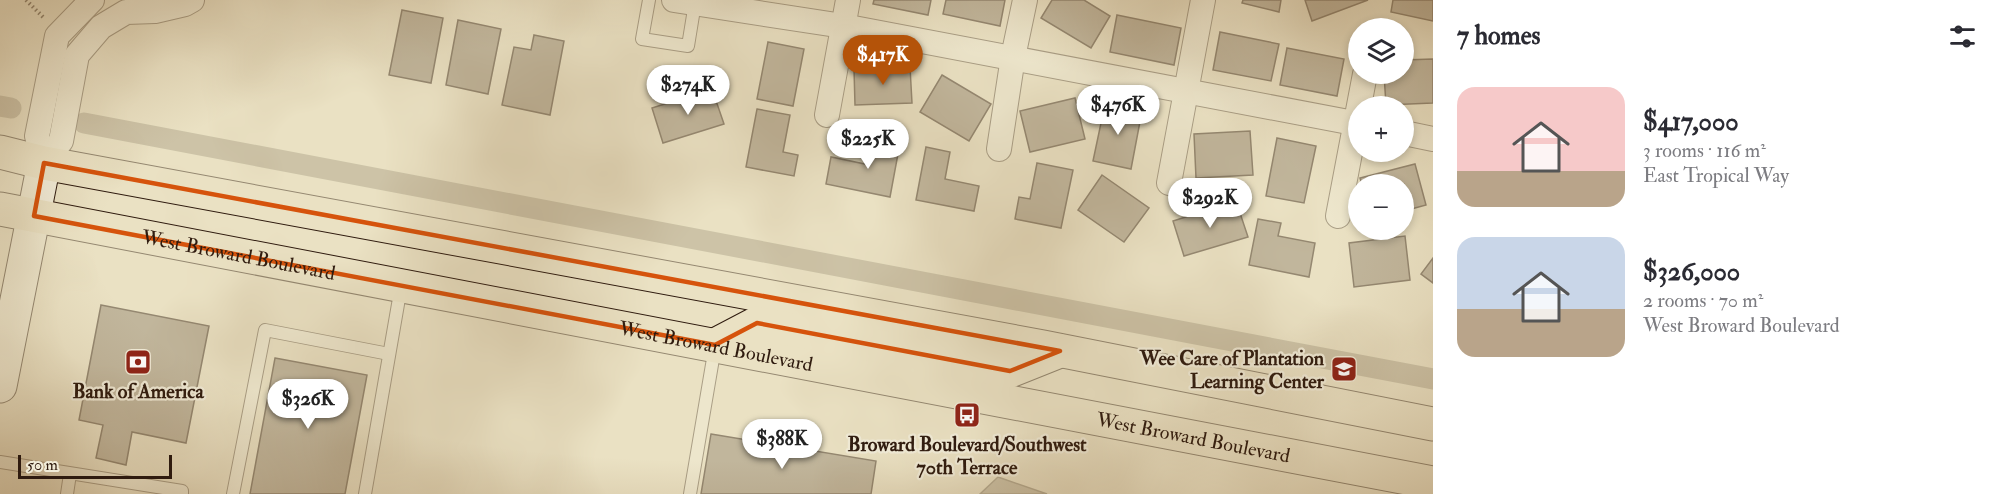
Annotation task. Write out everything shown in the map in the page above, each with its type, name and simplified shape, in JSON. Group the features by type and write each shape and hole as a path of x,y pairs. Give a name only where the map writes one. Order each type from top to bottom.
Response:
{"main road":[{"path":"0,152 44,163 1060,351 1433,424"},
{"name":"West Broward Boulevard","path":"0,209 1433,483"},
{"path":"715,345 757,322 1010,371 1060,351"}],"street":[{"path":"0,386 44,163 37,136 57,36 92,0"},
{"path":"44,163 61,141 77,55 101,27 126,12 155,11 185,4 192,0"},
{"path":"827,115 848,0"},
{"path":"999,148 1013,57 1025,0"},
{"path":"1169,183 1203,0"},
{"path":"680,1 843,26 1348,122"},
{"path":"1414,135 1433,138"},
{"path":"1338,216 1349,162"}],"lane":[{"path":"649,0 642,39 688,46 680,1"},
{"path":"365,494 401,286"},
{"path":"233,494 265,330 389,354"},
{"path":"690,494 715,345"},
{"path":"0,462 70,474 132,489 182,492 182,494"},
{"path":"67,494 70,474"}],"highlighted area":[{"path":"44,163 1060,351 1010,371 757,323 715,345 34,216"}],"shaded area":[{"path":"998,477 1047,494 980,494"}],"building":[{"path":"874,0 931,0 928,15 873,4"},
{"path":"946,0 1005,0 1000,26 943,14"},
{"path":"1052,0 1084,0 1110,16 1091,48 1041,18"},
{"path":"1243,0 1281,0 1279,12 1242,3"},
{"path":"1305,0 1368,0 1312,21"},
{"path":"1393,0 1433,0 1433,21 1391,12"},
{"path":"402,10 443,18 431,83 389,75"},
{"path":"1117,15 1181,28 1174,65 1110,52"},
{"path":"458,20 501,29 488,94 446,85"},
{"path":"1220,32 1279,44 1271,81 1213,70"},
{"path":"534,35 564,41 550,115 502,105 514,47 531,50"},
{"path":"768,42 804,49 793,106 757,99"},
{"path":"1287,48 1344,59 1337,96 1280,85"},
{"path":"1433,59 1433,103 1414,104 1414,96 1385,96 1385,84 1414,84 1414,60"},
{"path":"910,67 912,103 855,105 854,69"},
{"path":"942,75 991,104 969,141 920,112"},
{"path":"712,89 724,124 663,143 652,108"},
{"path":"1075,98 1085,139 1030,152 1020,111"},
{"path":"1105,104 1142,111 1131,169 1093,161"},
{"path":"757,109 790,115 783,152 798,155 794,176 746,167"},
{"path":"1250,131 1253,175 1196,178 1194,134"},
{"path":"870,137 900,143 890,197 826,184 831,157 865,164"},
{"path":"1277,138 1316,146 1304,203 1266,196"},
{"path":"926,147 950,152 945,179 979,186 974,211 916,200"},
{"path":"1037,163 1073,170 1061,228 1015,219 1019,197 1030,199"},
{"path":"1415,164 1426,205 1414,208 1414,174 1376,174"},
{"path":"1102,175 1149,208 1124,242 1078,210"},
{"path":"1236,201 1248,237 1184,256 1173,221"},
{"path":"1258,219 1281,223 1278,236 1315,243 1309,277 1249,265"},
{"path":"1405,240 1410,280 1354,287 1349,243"},
{"path":"1433,258 1433,283 1421,274"},
{"path":"101,305 209,326 186,443 132,432 126,465 96,458 103,425 79,420"},
{"path":"275,358 367,375 345,494 250,494"},
{"path":"711,434 876,461 871,494 701,494"}],"waterway":[{"path":"0,106 11,108"},
{"path":"84,123 1433,379"}],"place":[{"name":"Bank of America","path":"138,362"},
{"name":"Wee Care of Plantation Learning Center","path":"1344,369"},
{"name":"Broward Boulevard/Southwest 70th Terrace","path":"967,415"}]}
